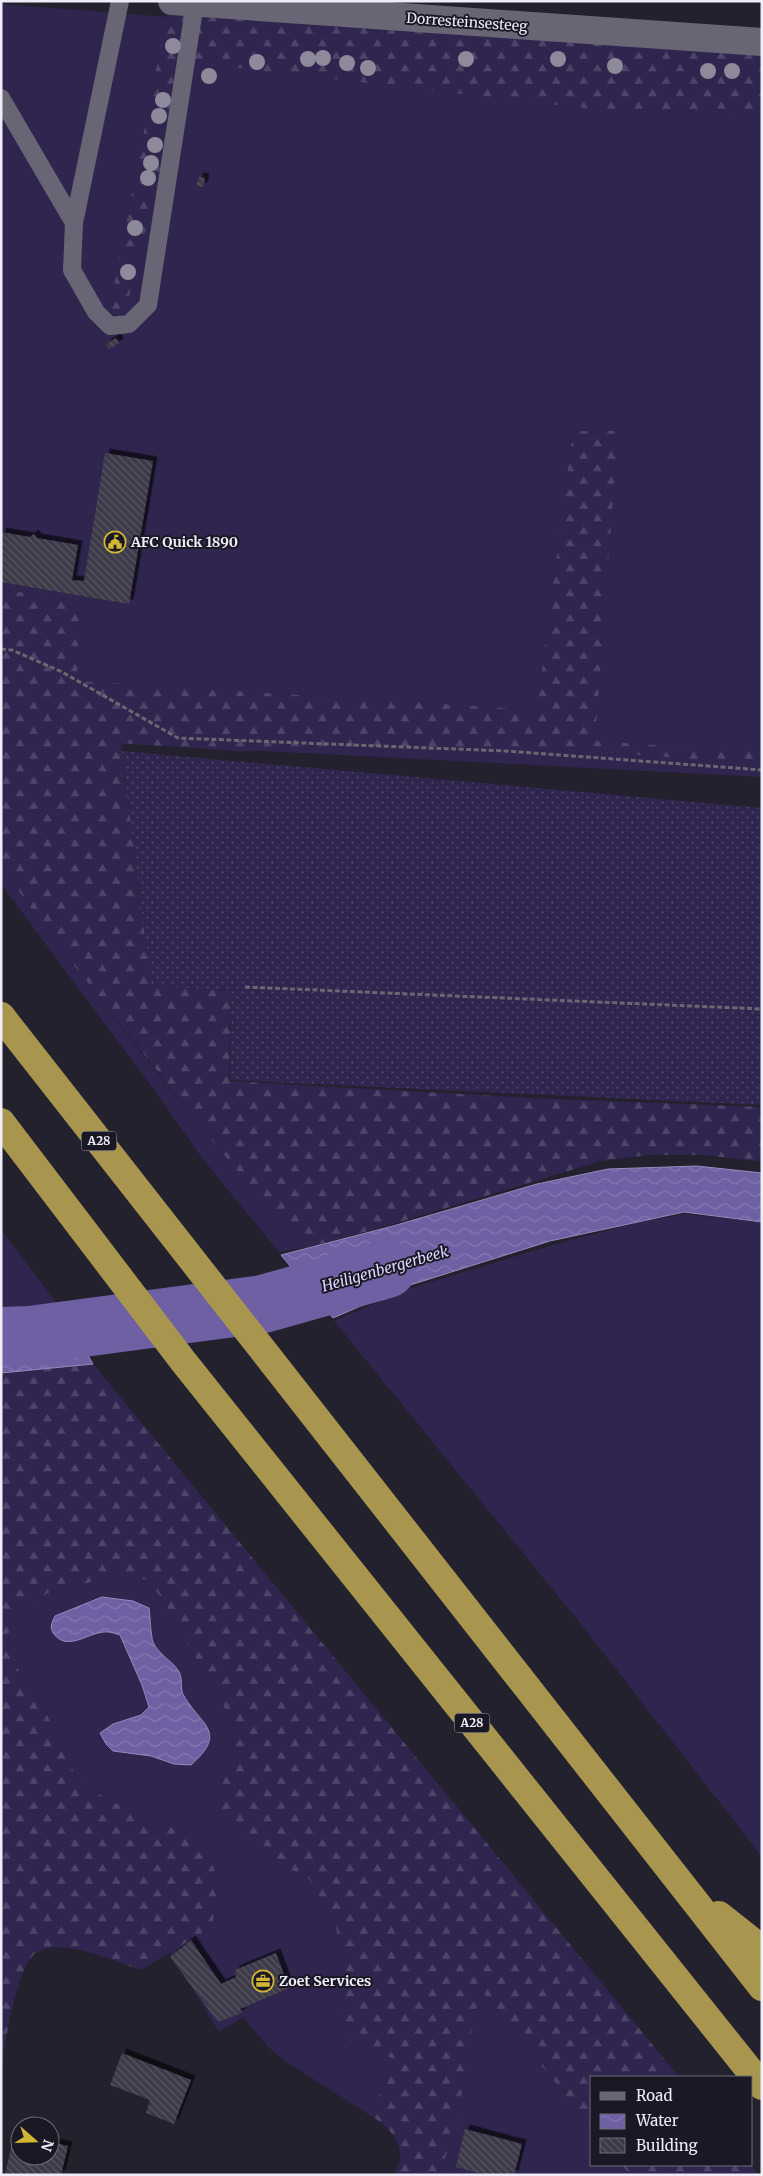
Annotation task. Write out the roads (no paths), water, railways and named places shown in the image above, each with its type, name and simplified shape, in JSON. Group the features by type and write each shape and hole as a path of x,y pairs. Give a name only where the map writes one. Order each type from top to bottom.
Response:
{"highway":[{"name":"A28","path":"1,1016 762,1987"},
{"name":"A28","path":"1,1122 183,1360 762,2086"},
{"name":"A28","path":"683,1886 762,1950"}],"street":[{"name":"Dorresteinsesteeg","path":"184,2 762,42"}],"lane":[{"path":"120,1 74,223 72,270 96,312 110,326 129,324 148,305 184,2"},
{"path":"1,98 74,223"}],"water":[{"path":"697,1166 762,1173 762,1222 684,1212 550,1241 407,1286 333,1318 281,1255 393,1226 537,1184 608,1169"},
{"path":"59,1306 93,1364 1,1373 1,1315"},
{"path":"102,1597 133,1601 149,1608 153,1642 180,1673 183,1693 208,1729 210,1737 208,1745 191,1765 174,1764 151,1756 113,1751 106,1744 100,1733 113,1724 141,1715 149,1707 142,1685 120,1635 101,1632 73,1641 66,1641 54,1634 51,1627 55,1616"}],"waterway":[{"name":"Heiligenbergerbeek","path":"1,1336 30,1335 263,1304 387,1269"}],"place":[{"name":"AFC Quick 1890","path":"115,542"},
{"name":"Zoet Services","path":"263,1981"}]}
